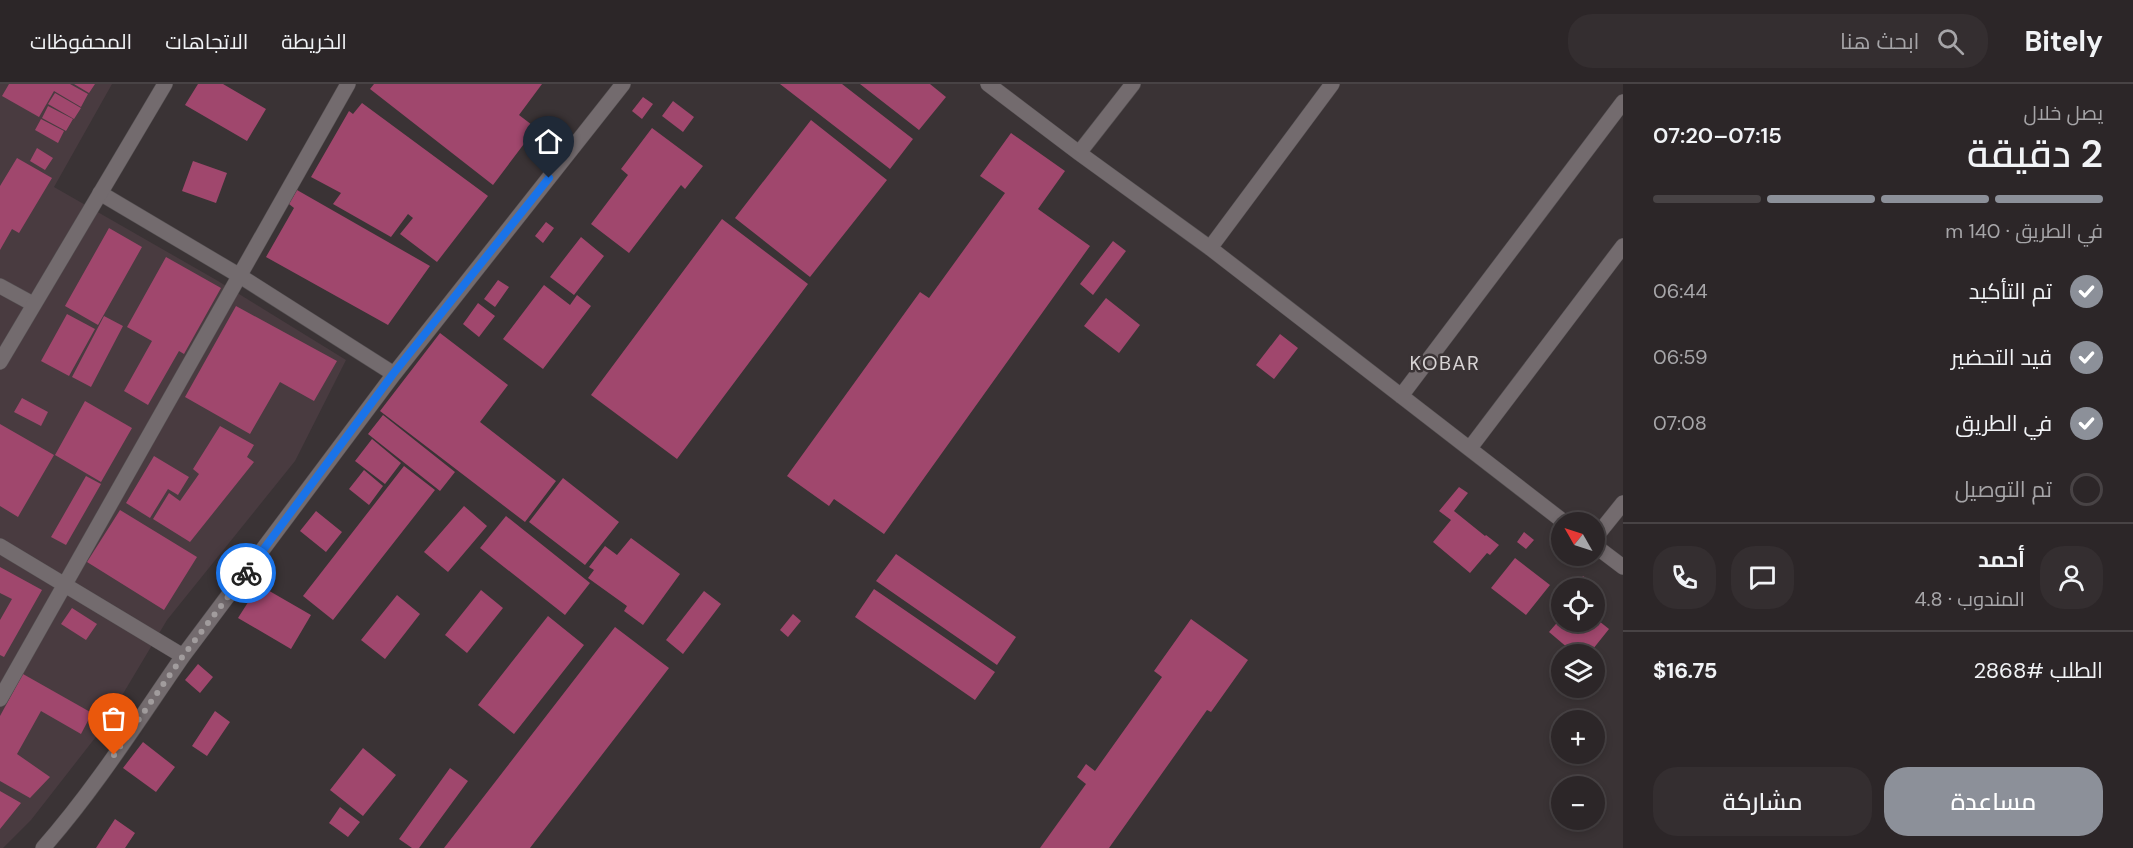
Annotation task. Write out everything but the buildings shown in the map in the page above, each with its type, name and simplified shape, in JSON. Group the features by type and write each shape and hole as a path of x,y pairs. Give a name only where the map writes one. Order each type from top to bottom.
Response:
{"street":[{"path":"0,362 165,84"},
{"path":"0,699 348,84"},
{"path":"42,848 60,829 183,656 393,374 623,84"},
{"path":"988,84 1210,248 1551,512"},
{"path":"1079,153 1132,84"},
{"path":"1210,248 1332,84"},
{"path":"1401,396 1623,102"},
{"path":"100,193 240,276 393,374"},
{"path":"1470,448 1623,246"},
{"path":"0,286 33,304"},
{"path":"1605,525 1623,503"},
{"path":"0,546 183,656"},
{"path":"1605,553 1623,567"}],"shaded area":[{"path":"0,84 112,84 54,187 218,281 346,360 295,461 167,620 102,729 31,820 3,848 0,848"}],"way so far":[{"path":"114,755 183,656 246,573"}],"district":[{"name":"KOBAR","path":"1445,363"}],"route":[{"path":"246,573 393,374 549,178"}]}
